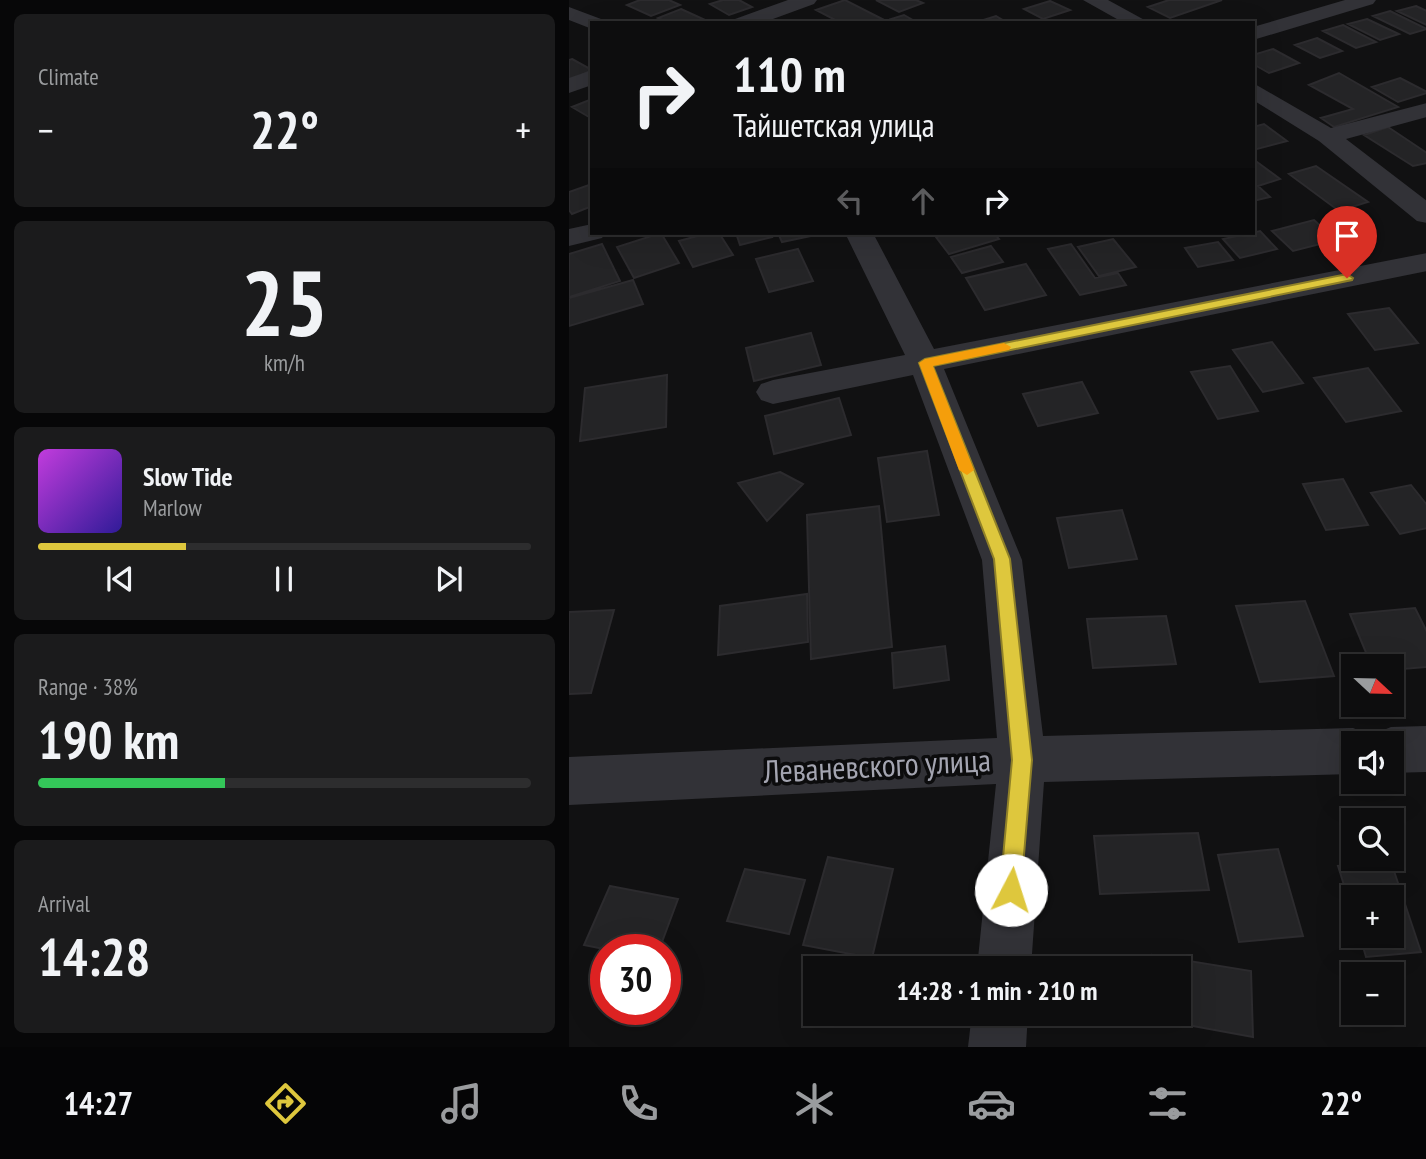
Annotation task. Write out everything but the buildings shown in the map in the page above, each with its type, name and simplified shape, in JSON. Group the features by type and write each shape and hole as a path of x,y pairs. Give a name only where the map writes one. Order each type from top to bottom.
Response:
{"street":[{"path":"748,21 807,0"},
{"path":"1093,0 1136,21"},
{"path":"1255,33 1364,0"},
{"path":"569,13 590,21"},
{"path":"569,86 590,78"},
{"path":"1255,91 1328,136 1426,215"},
{"path":"1328,136 1426,110"},
{"path":"569,238 590,233"},
{"path":"860,235 925,363 1002,559 1022,760 1005,956"},
{"path":"773,392 1426,261"},
{"path":"1404,750 1426,749"},
{"name":"Леваневского улица","path":"569,781 1022,760 1341,751"},
{"path":"997,1047 999,1026"}],"slow traffic":[{"path":"967,470 925,363 1004,347"}],"route":[{"path":"1011,890 1022,760 1002,559 925,363 1347,278"}]}
